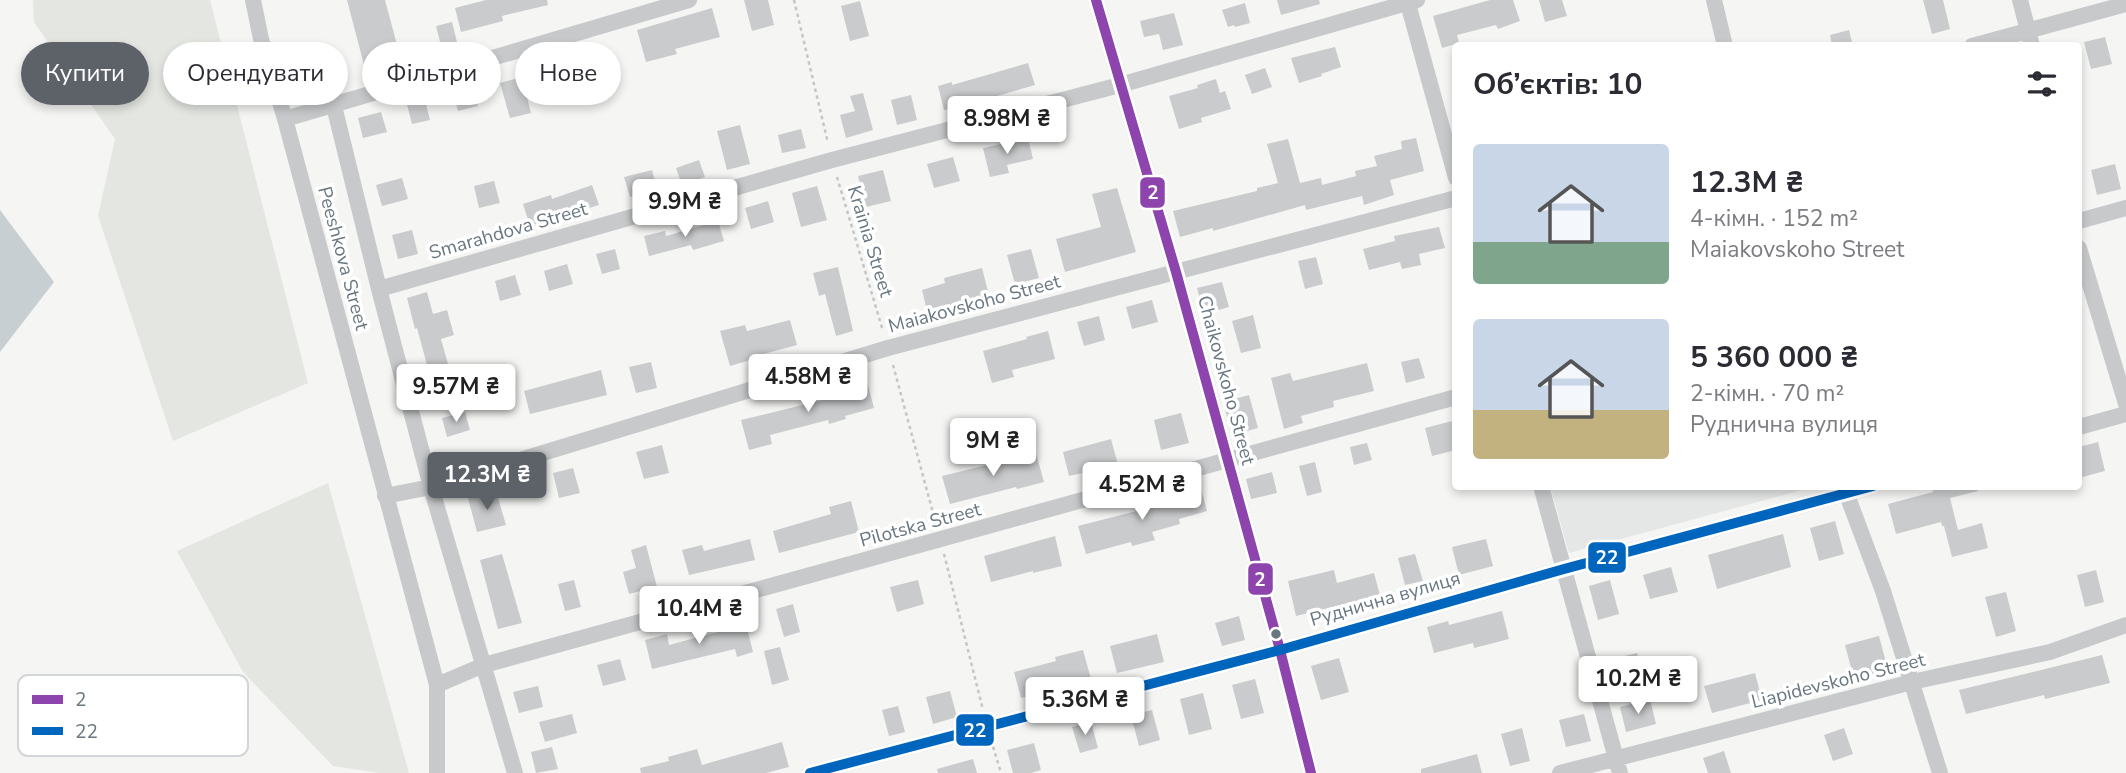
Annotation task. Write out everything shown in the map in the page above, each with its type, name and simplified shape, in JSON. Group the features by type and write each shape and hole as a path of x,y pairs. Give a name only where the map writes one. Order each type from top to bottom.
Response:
{"street":[{"name":"Peeshkova Street","path":"253,0 261,40 285,119 437,685 438,773"},
{"path":"285,119 689,0"},
{"name":"Chaikovskoho Street","path":"1096,0 1176,272 1311,773"},
{"path":"1714,0 1724,42"},
{"path":"2020,0 2030,38"},
{"path":"1410,1 1452,163"},
{"name":"Smarahdova Street","path":"379,289 832,160 1120,85 1410,1"},
{"path":"2001,42 2030,38 2126,4"},
{"path":"334,106 431,487 515,773"},
{"name":"Maiakovskoho Street","path":"385,496 431,487 888,348 1452,199"},
{"path":"2082,220 2126,208"},
{"path":"2082,258 2126,404"},
{"name":"Pilotska Street","path":"437,685 484,665 1452,398"},
{"path":"2082,426 2126,414"},
{"path":"1542,490 1618,766"},
{"path":"1846,490 1883,591 1940,773"},
{"name":"Руднична вулиця","path":"810,773 1280,650 1846,490"},
{"name":"Liapidevskoho Street","path":"1560,773 1618,766 1912,682 2050,652 2126,625"}],"path":[{"name":"Krainia Street","path":"794,0 832,160 888,348 1001,773"}],"shaded area":[{"path":"33,0 210,0 221,42 163,42 163,105 237,105 308,383 173,441 98,216 115,139 91,105 149,105 149,42 48,42 34,22"},
{"path":"0,210 54,282 0,352"},
{"path":"328,483 409,773 380,773 333,766 243,672 177,551"},
{"path":"1551,490 1802,490 1569,553"}],"building":[{"path":"347,0 385,0 396,42 362,42 362,57"},
{"path":"486,0 547,0 548,5 502,16 503,21 461,32 455,8"},
{"path":"744,0 768,0 774,25 752,31"},
{"path":"1277,0 1319,0 1320,4 1281,15"},
{"path":"1490,0 1513,0 1520,21 1498,29 1496,25 1457,35 1459,42 1452,42 1452,45 1442,48 1433,16"},
{"path":"1539,0 1562,0 1567,16 1545,22"},
{"path":"1923,0 1943,0 1950,29 1932,34"},
{"path":"860,1 869,36 850,41 841,6"},
{"path":"1245,3 1250,23 1228,27 1222,10"},
{"path":"712,8 720,37 675,49 677,54 646,62 637,30"},
{"path":"1174,13 1183,45 1163,50 1159,34 1144,37 1140,21"},
{"path":"452,22 457,42 440,42 436,26"},
{"path":"1849,30 1852,42 1831,42 1830,35"},
{"path":"2105,37 2112,64 2091,69 2084,42"},
{"path":"1335,47 1341,67 1299,83 1291,58"},
{"path":"1028,63 1035,85 990,98 991,101 944,110 938,86 952,82 952,85"},
{"path":"1265,68 1272,87 1252,94 1245,75"},
{"path":"515,79 515,105 529,105 531,113 510,118 501,83"},
{"path":"1216,79 1220,93 1225,91 1231,109 1201,118 1202,122 1179,129 1169,96 1198,88 1197,85"},
{"path":"863,93 873,130 846,138 840,115 855,111 850,96"},
{"path":"911,95 917,120 897,125 891,100"},
{"path":"407,105 426,105 430,120 412,124"},
{"path":"456,105 478,106 458,111"},
{"path":"381,112 387,132 363,138 358,118"},
{"path":"740,125 750,164 727,170 717,131"},
{"path":"801,129 806,148 782,153 778,135"},
{"path":"1028,138 1033,159 1007,165 1009,173 990,177 983,148"},
{"path":"1416,138 1424,171 1390,180 1394,195 1364,205 1362,196 1306,210 1305,205 1213,231 1213,228 1180,237 1173,211 1257,191 1257,188 1278,183 1267,144 1288,139 1300,183 1321,178 1322,185 1356,176 1355,171 1377,166 1374,156 1402,149 1401,141"},
{"path":"953,157 960,181 934,188 927,164"},
{"path":"699,160 705,177 682,185 676,168"},
{"path":"2115,164 2121,189 2097,195 2091,170"},
{"path":"652,170 657,189 630,197 624,177"},
{"path":"883,170 891,201 866,207 858,176"},
{"path":"402,178 408,199 382,206 376,185"},
{"path":"494,181 500,203 479,208 474,186"},
{"path":"592,185 599,205 530,226 523,204 551,195 552,199"},
{"path":"817,186 827,220 801,227 792,193"},
{"path":"1117,188 1136,252 1065,272 1056,239 1101,227 1092,194"},
{"path":"768,201 774,222 751,229 745,208"},
{"path":"718,221 724,241 693,250 691,245 649,256 644,236 665,231 666,236"},
{"path":"1439,227 1445,248 1419,254 1421,265 1402,269 1400,262 1369,270 1363,249 1395,241 1394,236"},
{"path":"412,230 418,254 398,259 392,235"},
{"path":"615,249 620,269 602,274 596,254"},
{"path":"1031,249 1039,278 1015,284 1007,255"},
{"path":"1316,257 1323,284 1305,289 1298,261"},
{"path":"567,264 573,284 549,291 544,271"},
{"path":"838,267 853,331 836,336 825,294 819,296 813,273"},
{"path":"982,268 989,295 942,308 943,311 928,315 922,290 945,283 944,278"},
{"path":"515,275 521,295 500,301 495,281"},
{"path":"1222,282 1229,307 1204,314 1197,288"},
{"path":"427,292 433,314 447,310 454,335 441,339 450,371 430,376 407,298"},
{"path":"1152,300 1158,322 1132,329 1126,307"},
{"path":"1253,315 1261,348 1241,353 1232,321"},
{"path":"1099,316 1105,340 1084,346 1077,322"},
{"path":"790,320 797,345 730,366 720,331 745,325 747,331"},
{"path":"1048,331 1055,359 1012,370 1014,377 992,383 983,351"},
{"path":"1419,358 1425,378 1406,383 1401,362"},
{"path":"651,362 657,388 636,393 629,367"},
{"path":"1367,363 1374,391 1333,401 1334,407 1301,416 1303,423 1284,429 1271,378 1290,373 1293,381"},
{"path":"601,370 607,395 530,414 524,391"},
{"path":"867,382 874,408 845,416 846,419 829,424 828,420 770,435 772,444 749,450 741,420 823,400 821,391"},
{"path":"1249,395 1258,428 1232,435 1223,402"},
{"path":"465,412 470,430 447,437 442,418"},
{"path":"1181,413 1189,443 1161,450 1154,420"},
{"path":"1452,421 1452,451 1432,456 1425,428"},
{"path":"1111,439 1118,465 1069,476 1063,452"},
{"path":"2098,442 2105,471 2082,477 2082,446"},
{"path":"1367,443 1372,460 1354,465 1350,447"},
{"path":"662,445 669,473 644,479 636,452"},
{"path":"1036,453 1044,482 950,504 942,476"},
{"path":"1315,462 1322,492 1307,496 1299,466"},
{"path":"573,468 580,493 559,498 553,473"},
{"path":"1272,472 1277,493 1251,499 1246,479"},
{"path":"1200,485 1207,511 1179,519 1180,524 1152,532 1155,540 1132,546 1131,542 1086,554 1078,526 1156,506 1155,500"},
{"path":"1978,490 1950,498 1958,530 1982,523 1988,548 1952,557 1941,522 1896,534 1888,504 1933,492"},
{"path":"496,491 506,525 477,532 468,498"},
{"path":"851,501 859,532 779,553 773,531 831,514 829,507"},
{"path":"1835,521 1844,554 1819,561 1810,528"},
{"path":"1783,534 1791,567 1717,589 1708,555"},
{"path":"1055,536 1062,566 991,582 984,556"},
{"path":"750,539 755,560 689,575 682,550 702,545 704,551"},
{"path":"1486,539 1493,566 1459,575 1452,547"},
{"path":"646,545 657,587 629,594 623,572 636,568 631,550"},
{"path":"502,554 522,623 498,629 480,560"},
{"path":"1415,554 1423,581 1405,585 1398,558"},
{"path":"1671,567 1678,592 1650,599 1643,575"},
{"path":"1334,570 1337,583 1374,573 1380,595 1296,616 1288,581"},
{"path":"2096,570 2104,602 2085,607 2077,575"},
{"path":"574,580 581,607 565,611 558,584"},
{"path":"918,580 924,604 897,612 890,587"},
{"path":"1610,580 1619,614 1598,620 1589,586"},
{"path":"2006,592 2016,631 1996,637 1985,597"},
{"path":"793,604 800,632 784,637 776,609"},
{"path":"1502,611 1509,639 1474,648 1473,643 1434,653 1427,627 1448,621 1449,625"},
{"path":"1239,616 1245,640 1222,646 1215,623"},
{"path":"745,620 753,652 737,657 735,649 652,669 645,640 667,634 669,645 729,629 728,624"},
{"path":"1157,634 1164,662 1117,673 1110,646"},
{"path":"1879,636 1888,670 1854,679 1845,645"},
{"path":"780,647 789,680 772,685 764,651"},
{"path":"1083,650 1091,679 1021,698 1014,672 1056,661 1055,657"},
{"path":"1637,653 1643,674 1615,681 1609,660"},
{"path":"2102,655 2110,683 2045,699 2044,695 1966,714 1959,690"},
{"path":"1339,658 1349,692 1321,700 1311,666"},
{"path":"620,659 626,680 603,686 597,665"},
{"path":"1755,673 1762,700 1712,713 1704,686"},
{"path":"1255,679 1264,713 1241,719 1232,685"},
{"path":"538,686 543,707 519,713 513,692"},
{"path":"950,691 957,717 933,724 926,697"},
{"path":"1203,693 1212,729 1189,735 1180,699"},
{"path":"1650,699 1656,724 1626,732 1620,707"},
{"path":"898,706 905,732 889,736 882,710"},
{"path":"1152,710 1160,740 1139,746 1131,715"},
{"path":"572,714 577,733 545,742 539,722"},
{"path":"1584,714 1591,741 1566,747 1559,720"},
{"path":"1091,722 1098,748 1080,753 1072,727"},
{"path":"1522,728 1530,761 1510,766 1501,734"},
{"path":"1844,728 1853,754 1833,761 1824,735"},
{"path":"782,742 789,767 766,773 641,773 640,768 669,761 668,757 697,749 702,765"},
{"path":"1034,743 1041,770 1013,773 1007,750"},
{"path":"552,747 558,769 536,773 531,752"},
{"path":"1724,751 1731,773 1708,773 1703,758"},
{"path":"1477,754 1482,773 1421,773 1421,769"},
{"path":"973,759 977,773 938,773 937,769"}],"transit line":[{"name":"2","path":"1096,0 1176,272 1311,773"},
{"name":"22","path":"810,773 1280,650 1564,569 1858,490"}]}
